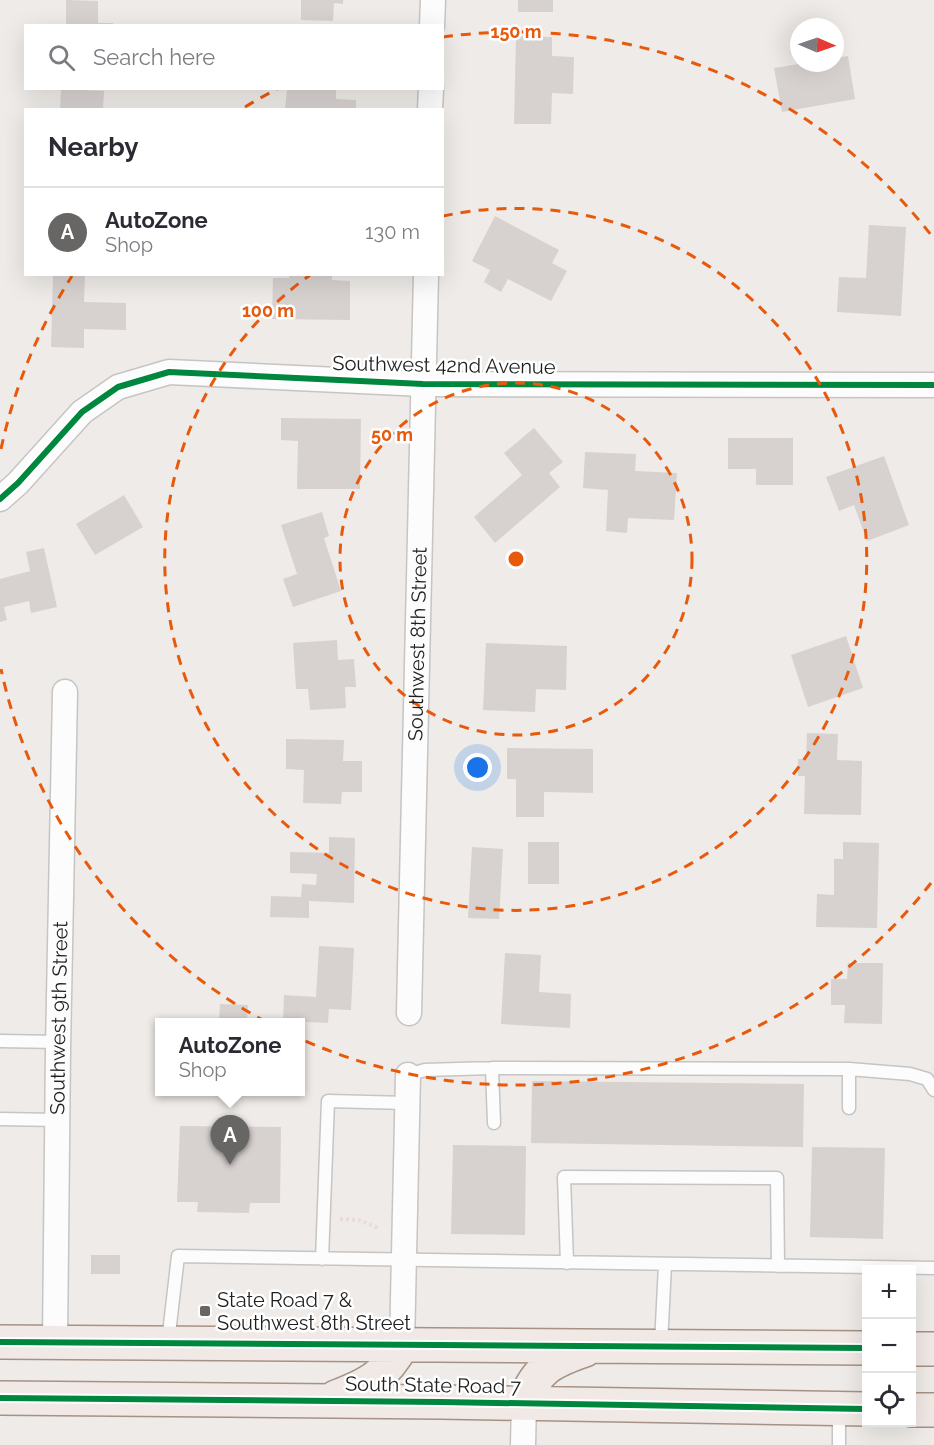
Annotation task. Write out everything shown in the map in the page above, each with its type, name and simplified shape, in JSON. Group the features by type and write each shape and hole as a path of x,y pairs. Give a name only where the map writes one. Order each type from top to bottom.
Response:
{"main road":[{"name":"South State Road 7","path":"0,1342 862,1348"},
{"path":"329,1400 362,1388 378,1376 394,1361 402,1345"},
{"path":"524,1403 530,1387 541,1372 560,1359 596,1347"},
{"path":"916,1349 934,1349"},
{"name":"South State Road 7","path":"0,1398 329,1400 853,1409"},
{"path":"916,1410 934,1410"}],"street":[{"path":"432,24 433,0"},
{"path":"430,108 431,90"},
{"name":"Southwest 8th Street","path":"409,1013 426,276"},
{"name":"Southwest 42nd Avenue","path":"0,499 18,483 82,412 118,387 169,372 423,384 934,385"},
{"name":"Southwest 9th Street","path":"56,1342 64,692"},
{"path":"402,1345 408,1075"},
{"path":"523,1445 524,1403"}],"lane":[{"path":"0,1041 58,1042"},
{"path":"492,1068 494,1123"},
{"path":"408,1075 425,1070 492,1068 849,1069 910,1074 927,1079 934,1090"},
{"path":"849,1069 849,1108"},
{"path":"322,1258 328,1101 407,1103"},
{"path":"0,1119 58,1120"},
{"path":"567,1263 564,1177 777,1178 778,1266"},
{"path":"168,1344 178,1256 934,1268"},
{"path":"661,1347 664,1264"},
{"path":"839,1445 853,1409"}],"path":[{"path":"338,1219 359,1220 380,1229"}],"building":[{"path":"66,0 98,1 98,23 113,23 113,24 66,24"},
{"path":"301,0 343,0 343,4 334,3 333,21 301,20"},
{"path":"518,0 553,0 553,12 518,12"},
{"path":"516,36 552,37 552,56 574,57 573,94 552,93 551,124 514,124"},
{"path":"848,56 855,99 782,112 774,68 790,65 790,72 844,72 844,57"},
{"path":"61,90 104,91 103,108 60,108"},
{"path":"287,90 336,90 336,99 356,100 356,108 285,108"},
{"path":"495,216 559,250 552,263 567,271 551,301 508,279 501,292 484,282 490,270 472,261"},
{"path":"869,225 906,227 901,316 837,312 839,277 866,278"},
{"path":"53,276 85,276 84,302 126,303 126,330 84,329 84,348 51,347"},
{"path":"289,276 332,276 332,280 350,281 350,320 272,319 273,278 289,278"},
{"path":"281,418 361,419 360,489 297,489 298,441 281,440"},
{"path":"534,428 563,462 549,473 560,487 495,543 474,517 522,475 504,453"},
{"path":"728,438 793,438 793,485 756,485 756,469 728,469"},
{"path":"585,452 636,454 635,471 677,473 674,520 628,518 627,533 606,531 608,490 583,488"},
{"path":"884,456 909,525 867,541 854,505 839,511 826,477"},
{"path":"124,495 143,527 95,555 76,524"},
{"path":"322,512 329,536 324,538 341,591 293,607 283,579 297,574 281,525"},
{"path":"44,548 57,607 31,613 29,601 4,607 7,620 0,622 0,579 30,571 26,552"},
{"path":"846,636 863,688 808,707 791,655"},
{"path":"337,640 338,660 354,659 356,687 345,687 346,708 310,710 308,689 296,689 293,643"},
{"path":"486,643 567,646 566,690 536,689 535,712 483,710"},
{"path":"807,733 838,734 837,760 862,761 861,815 804,814 805,776 798,776 798,759 806,759"},
{"path":"286,739 344,740 343,761 362,761 362,792 342,792 341,804 303,803 304,770 286,769"},
{"path":"507,748 593,749 593,793 544,792 544,817 516,817 516,779 507,779"},
{"path":"329,837 355,838 354,903 309,901 309,918 270,917 271,896 301,897 302,884 316,885 317,874 290,873 290,852 329,853"},
{"path":"528,842 559,842 559,884 528,884"},
{"path":"843,842 879,843 877,928 816,927 817,894 834,895 834,859 843,859"},
{"path":"472,847 503,849 499,919 468,918"},
{"path":"319,946 354,948 351,1010 329,1009 328,1023 305,1022 305,1018 283,1018 284,995 316,997"},
{"path":"505,953 541,955 539,992 571,994 570,1028 501,1024"},
{"path":"848,963 883,963 882,1024 844,1023 845,1005 831,1005 831,979 847,979"},
{"path":"220,1004 248,1005 247,1018 219,1018"},
{"path":"532,1081 804,1084 803,1147 531,1143"},
{"path":"180,1126 281,1127 280,1203 250,1203 249,1213 197,1212 198,1202 177,1202"},
{"path":"453,1145 526,1146 525,1235 451,1234"},
{"path":"812,1147 885,1148 883,1239 810,1237"},
{"path":"91,1255 120,1255 120,1274 91,1274"}],"cycle path":[{"path":"0,499 18,483 82,412 118,387 169,372 423,384 934,385"},
{"path":"0,1342 862,1348"},
{"path":"0,1398 862,1409"}],"place":[{"name":"AutoZone","path":"230,1165"},
{"name":"State Road 7 & Southwest 8th Street","path":"205,1311"}]}
